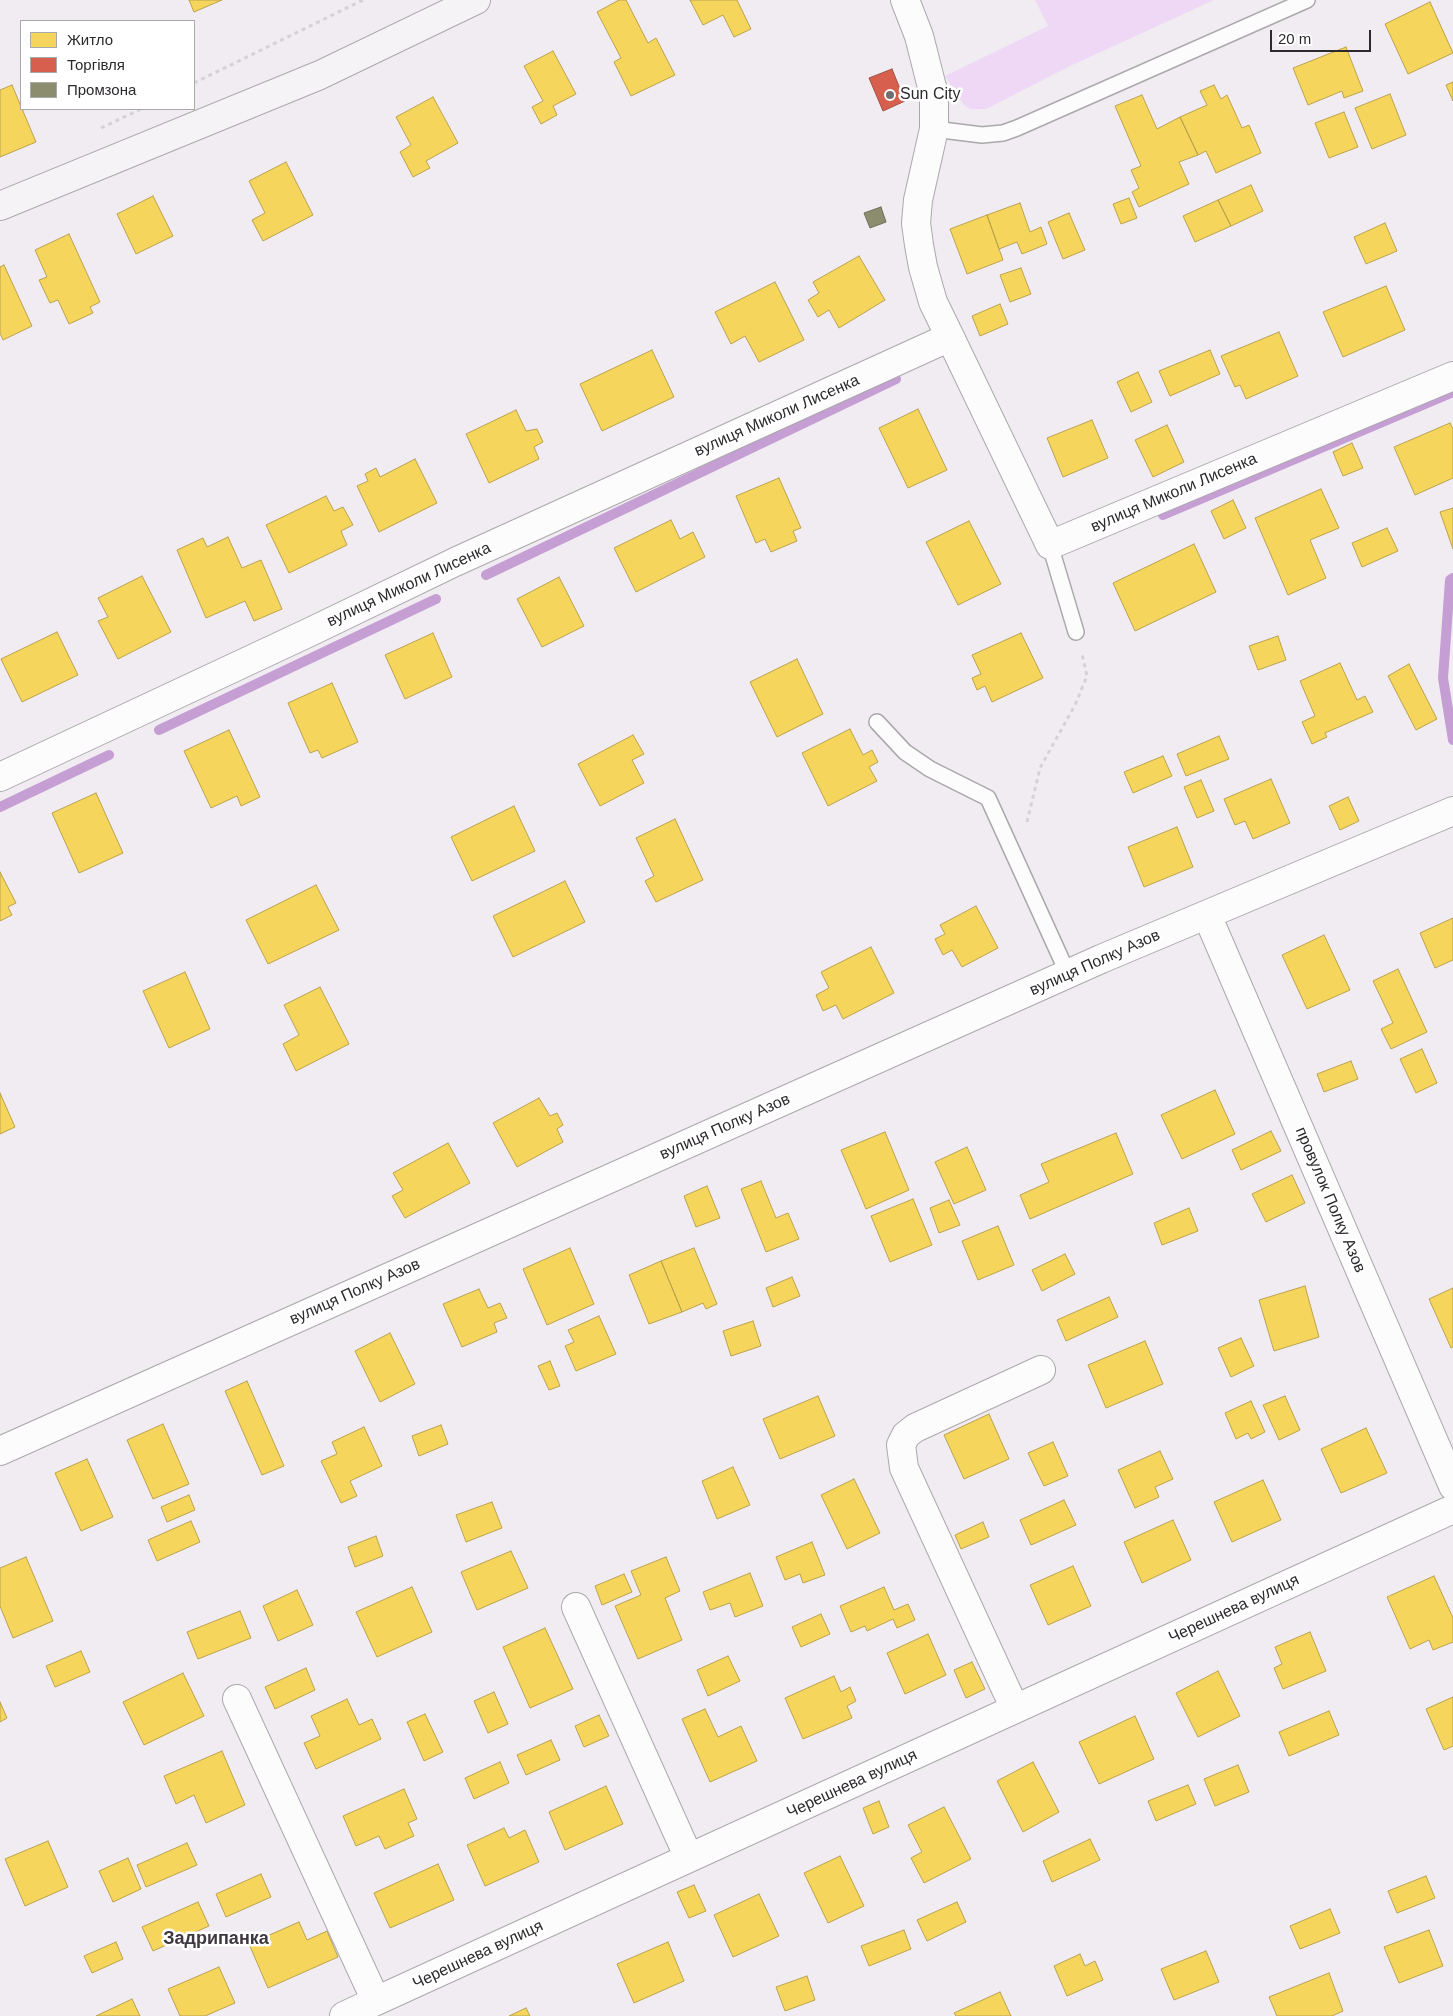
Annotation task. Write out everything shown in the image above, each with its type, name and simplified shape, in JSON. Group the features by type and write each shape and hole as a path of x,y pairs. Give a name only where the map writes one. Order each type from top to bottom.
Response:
{"street":[{"path":"0,206 320,75 476,0"},
{"path":"905,0 920,36 934,95 934,129 918,200 916,223 923,267 933,302 1050,545"},
{"name":"вулиця Миколи Лисенка","path":"0,777 455,562 950,337"},
{"name":"вулиця Миколи Лисенка","path":"1050,545 1453,376"},
{"name":"вулиця Полку Азов","path":"0,1451 1068,974 1453,811"},
{"name":"провулок Полку Азов","path":"1206,915 1453,1486"},
{"path":"1015,1710 904,1468 901,1445 906,1435 915,1428 1041,1370"},
{"name":"Черешнева вулиця","path":"344,2016 1453,1509"},
{"path":"576,1607 689,1858"},
{"path":"237,1699 376,2001"}],"lane":[{"path":"934,129 988,135 1017,128 1307,0"},
{"path":"1050,545 1076,632"},
{"path":"877,722 906,752 930,769 988,798 1068,974"}],"path":[{"path":"195,83 363,0"},
{"path":"1015,859 1026,831 1040,768 1075,705 1087,676 1076,632"}],"shaded area":[{"path":"1035,0 1214,0 1070,66 986,109 970,109 964,105 945,76 1048,26"}],"building: Житло":[{"path":"189,0 222,0 194,12"},
{"path":"619,0 626,0 648,43 656,38 675,75 631,96 614,62 621,58 597,12"},
{"path":"690,0 737,0 751,29 734,37 723,15 703,25"},
{"path":"1430,2 1453,53 1408,74 1385,24"},
{"path":"1346,47 1363,91 1344,98 1342,91 1308,105 1293,68"},
{"path":"553,51 576,94 553,106 557,115 541,124 532,107 543,101 524,66"},
{"path":"1453,82 1453,101 1446,85"},
{"path":"12,85 20,104 20,110 23,110 36,142 0,157 0,90"},
{"path":"1214,85 1221,99 1227,95 1242,128 1249,125 1261,153 1216,173 1206,151 1198,155 1180,117 1207,105 1200,91"},
{"path":"1390,94 1406,135 1372,149 1355,108"},
{"path":"1142,95 1157,129 1180,117 1198,155 1179,162 1189,184 1139,207 1132,192 1139,188 1131,170 1141,166 1115,106"},
{"path":"433,97 458,143 426,161 430,168 413,177 400,152 411,145 396,117"},
{"path":"1344,112 1358,147 1329,158 1315,123"},
{"path":"286,162 313,215 263,241 252,220 265,213 249,181"},
{"path":"1251,185 1263,211 1231,226 1218,200"},
{"path":"153,196 173,236 136,254 117,214"},
{"path":"1129,198 1137,218 1121,224 1113,204"},
{"path":"1218,200 1231,226 1195,242 1183,216"},
{"path":"1020,203 1030,232 1041,227 1047,244 1022,254 1017,242 999,249 987,215"},
{"path":"1069,213 1085,250 1063,259 1048,222"},
{"path":"987,215 1003,260 967,274 950,229"},
{"path":"1385,223 1397,251 1366,264 1354,237"},
{"path":"69,234 100,302 90,307 93,313 69,324 58,300 50,303 39,280 47,277 35,250"},
{"path":"859,256 885,300 839,328 829,310 818,317 808,300 819,293 813,282"},
{"path":"4,265 32,326 3,340 0,333 0,267"},
{"path":"1021,268 1031,294 1010,302 1000,275"},
{"path":"775,282 804,340 759,362 745,336 731,344 715,312"},
{"path":"1386,286 1405,330 1343,357 1323,312"},
{"path":"1000,304 1008,324 980,336 972,316"},
{"path":"1279,332 1298,376 1246,399 1240,385 1235,387 1221,356"},
{"path":"652,350 674,397 602,431 580,384"},
{"path":"1210,350 1220,374 1170,396 1159,371"},
{"path":"1138,372 1152,402 1131,412 1117,382"},
{"path":"918,409 947,470 908,488 879,428"},
{"path":"516,410 526,431 537,429 543,442 534,447 539,459 489,483 466,434"},
{"path":"1092,420 1108,458 1063,477 1047,438"},
{"path":"1450,423 1453,429 1453,478 1415,495 1394,447"},
{"path":"1167,425 1184,462 1153,477 1135,440"},
{"path":"1352,443 1363,468 1343,476 1333,452"},
{"path":"415,459 437,503 379,532 357,486 368,481 365,474 376,468 380,477"},
{"path":"779,478 801,528 793,531 797,541 771,552 765,539 756,543 736,496"},
{"path":"1321,489 1339,528 1310,540 1326,578 1288,595 1255,518"},
{"path":"326,496 334,511 343,507 353,525 341,531 347,545 289,573 266,525"},
{"path":"1233,500 1246,528 1224,539 1211,511"},
{"path":"1453,508 1453,549 1440,512"},
{"path":"671,520 680,539 693,532 705,557 636,592 614,548"},
{"path":"969,521 1001,584 958,605 926,542"},
{"path":"1387,528 1398,551 1362,567 1352,543"},
{"path":"228,537 242,568 261,560 282,609 254,621 245,601 206,618 177,550 203,538 207,547"},
{"path":"1194,544 1216,592 1135,631 1113,583"},
{"path":"142,576 171,632 118,659 98,621 108,617 98,598"},
{"path":"559,577 584,626 542,647 517,599"},
{"path":"57,632 78,675 22,702 1,659"},
{"path":"433,633 452,677 405,699 385,655"},
{"path":"1021,633 1043,678 992,702 985,686 977,690 972,678 981,674 972,655"},
{"path":"1278,636 1286,660 1258,670 1249,646"},
{"path":"797,659 823,714 777,737 750,682"},
{"path":"1340,663 1357,700 1365,696 1373,712 1325,733 1327,737 1312,744 1302,722 1315,716 1300,681"},
{"path":"1409,664 1437,719 1416,730 1388,676"},
{"path":"332,683 358,742 322,758 318,750 310,753 288,703"},
{"path":"850,729 863,755 872,750 878,762 869,767 877,781 828,806 802,753"},
{"path":"229,730 260,797 241,806 237,796 211,808 184,751"},
{"path":"633,735 644,754 632,760 644,783 600,806 578,764"},
{"path":"1219,736 1229,759 1186,776 1177,754"},
{"path":"1163,756 1172,776 1133,793 1124,772"},
{"path":"1271,779 1290,823 1253,839 1245,821 1235,825 1224,799"},
{"path":"1201,780 1214,811 1197,818 1184,787"},
{"path":"96,793 123,853 79,873 52,813"},
{"path":"1348,797 1359,821 1340,830 1329,806"},
{"path":"514,806 535,851 472,881 451,837"},
{"path":"675,819 703,880 656,902 645,881 654,876 636,838"},
{"path":"1177,827 1193,867 1144,887 1128,847"},
{"path":"0,872 16,903 8,907 12,915 0,921"},
{"path":"565,881 585,922 513,957 493,916"},
{"path":"316,885 339,930 268,964 246,920"},
{"path":"976,906 998,948 962,967 952,950 943,955 935,939 945,934 940,925"},
{"path":"1453,918 1453,960 1435,968 1420,933"},
{"path":"1324,935 1350,990 1307,1009 1282,955"},
{"path":"871,947 894,993 843,1019 836,1005 823,1011 816,995 829,988 821,972"},
{"path":"1398,969 1427,1032 1391,1049 1381,1029 1393,1023 1373,981"},
{"path":"185,972 210,1029 169,1048 143,991"},
{"path":"320,987 349,1044 296,1071 283,1044 299,1035 284,1005"},
{"path":"1422,1049 1437,1083 1416,1093 1400,1059"},
{"path":"1351,1061 1358,1079 1324,1092 1317,1074"},
{"path":"1215,1090 1235,1134 1182,1159 1161,1115"},
{"path":"0,1093 15,1127 0,1134"},
{"path":"539,1098 550,1116 557,1113 563,1125 557,1129 563,1142 517,1167 493,1123"},
{"path":"1271,1131 1281,1151 1241,1170 1232,1150"},
{"path":"885,1132 909,1190 866,1209 841,1150"},
{"path":"1116,1133 1133,1174 1030,1219 1020,1195 1049,1182 1041,1164"},
{"path":"448,1143 470,1183 405,1218 392,1196 403,1190 393,1173"},
{"path":"967,1147 986,1190 954,1204 935,1162"},
{"path":"1292,1175 1305,1203 1266,1222 1252,1194"},
{"path":"761,1181 776,1218 788,1213 799,1239 766,1252 741,1189"},
{"path":"707,1186 720,1218 696,1227 684,1196"},
{"path":"913,1199 932,1245 890,1262 871,1216"},
{"path":"949,1200 960,1225 939,1233 930,1208"},
{"path":"1189,1208 1198,1231 1162,1245 1154,1223"},
{"path":"998,1226 1014,1265 978,1280 962,1241"},
{"path":"570,1248 594,1304 547,1325 523,1269"},
{"path":"694,1248 717,1304 706,1309 703,1303 682,1312 661,1261"},
{"path":"1065,1254 1075,1274 1042,1291 1032,1270"},
{"path":"661,1261 682,1312 649,1324 629,1275"},
{"path":"792,1277 800,1296 773,1307 766,1288"},
{"path":"1305,1286 1319,1337 1274,1351 1259,1300"},
{"path":"1453,1288 1453,1347 1451,1348 1429,1299"},
{"path":"479,1289 488,1308 500,1303 507,1318 494,1323 497,1332 462,1347 443,1304"},
{"path":"1109,1297 1118,1317 1066,1341 1057,1320"},
{"path":"599,1316 616,1354 576,1371 565,1346 574,1342 568,1330"},
{"path":"753,1321 761,1346 731,1356 723,1331"},
{"path":"390,1333 415,1384 380,1402 355,1351"},
{"path":"1241,1338 1254,1366 1231,1377 1218,1348"},
{"path":"1145,1341 1163,1384 1106,1408 1088,1365"},
{"path":"550,1361 560,1386 549,1390 538,1366"},
{"path":"247,1381 284,1466 262,1475 225,1391"},
{"path":"818,1396 835,1436 780,1459 763,1419"},
{"path":"1285,1396 1300,1430 1279,1440 1263,1405"},
{"path":"1251,1401 1265,1432 1251,1439 1248,1433 1236,1439 1225,1413"},
{"path":"989,1414 1009,1459 964,1479 944,1435"},
{"path":"163,1424 189,1484 153,1499 127,1440"},
{"path":"441,1425 448,1444 419,1456 412,1436"},
{"path":"364,1427 382,1466 350,1481 357,1496 341,1503 321,1461 337,1454 332,1442"},
{"path":"1366,1428 1387,1473 1341,1493 1321,1449"},
{"path":"1053,1442 1068,1476 1044,1486 1028,1453"},
{"path":"1160,1451 1173,1479 1155,1487 1159,1497 1135,1508 1118,1470"},
{"path":"87,1459 113,1517 81,1531 55,1473"},
{"path":"733,1467 750,1505 717,1519 702,1481"},
{"path":"854,1479 880,1533 847,1549 821,1495"},
{"path":"1263,1480 1281,1520 1232,1542 1214,1502"},
{"path":"189,1495 195,1510 167,1522 161,1507"},
{"path":"1064,1500 1076,1525 1031,1545 1020,1520"},
{"path":"492,1502 502,1528 466,1542 456,1515"},
{"path":"1173,1520 1191,1560 1142,1583 1124,1542"},
{"path":"191,1521 200,1542 157,1561 148,1540"},
{"path":"983,1522 989,1537 961,1549 955,1535"},
{"path":"376,1536 383,1556 355,1567 348,1547"},
{"path":"812,1542 825,1575 803,1583 800,1574 785,1580 776,1557"},
{"path":"511,1551 528,1588 477,1610 461,1572"},
{"path":"26,1557 53,1621 13,1638 0,1606 0,1568"},
{"path":"666,1557 680,1591 665,1598 682,1640 638,1659 615,1606 641,1595 631,1571"},
{"path":"1073,1566 1091,1606 1048,1625 1030,1585"},
{"path":"750,1573 763,1606 735,1617 730,1603 710,1610 703,1592"},
{"path":"624,1574 632,1592 602,1605 595,1586"},
{"path":"1434,1576 1453,1618 1453,1642 1433,1650 1429,1640 1410,1649 1387,1597"},
{"path":"412,1587 432,1632 377,1657 356,1612"},
{"path":"884,1587 894,1610 908,1604 915,1620 897,1628 893,1619 867,1631 865,1626 851,1632 840,1606"},
{"path":"297,1590 313,1625 278,1641 263,1606"},
{"path":"240,1611 251,1638 198,1659 187,1632"},
{"path":"821,1614 830,1634 801,1647 792,1627"},
{"path":"545,1628 573,1689 530,1708 503,1647"},
{"path":"1310,1632 1326,1671 1283,1689 1274,1668 1282,1664 1275,1647"},
{"path":"928,1634 946,1675 905,1694 887,1653"},
{"path":"81,1651 90,1672 55,1687 46,1666"},
{"path":"728,1656 740,1681 708,1696 697,1670"},
{"path":"972,1662 985,1689 966,1698 954,1670"},
{"path":"306,1668 315,1690 275,1709 265,1687"},
{"path":"1218,1671 1240,1716 1198,1737 1176,1693"},
{"path":"183,1673 204,1716 144,1745 123,1702"},
{"path":"834,1676 841,1692 850,1687 856,1701 847,1706 852,1718 803,1739 785,1698"},
{"path":"494,1692 508,1724 488,1733 474,1701"},
{"path":"1453,1697 1453,1746 1444,1750 1426,1709"},
{"path":"347,1699 359,1725 372,1719 381,1739 316,1769 304,1743 320,1736 311,1716"},
{"path":"0,1702 7,1718 0,1722"},
{"path":"705,1709 718,1737 741,1726 757,1761 710,1782 682,1719"},
{"path":"1329,1711 1339,1735 1289,1756 1279,1732"},
{"path":"425,1714 443,1752 424,1761 407,1722"},
{"path":"599,1715 609,1736 584,1747 575,1726"},
{"path":"1135,1716 1154,1759 1099,1784 1079,1742"},
{"path":"551,1740 560,1760 526,1775 517,1755"},
{"path":"222,1751 245,1805 206,1823 194,1795 176,1804 164,1776"},
{"path":"500,1762 509,1783 474,1799 465,1778"},
{"path":"1033,1762 1059,1812 1023,1832 997,1781"},
{"path":"1238,1765 1249,1792 1215,1806 1204,1779"},
{"path":"1188,1785 1196,1804 1156,1821 1148,1801"},
{"path":"606,1786 623,1824 565,1850 549,1812"},
{"path":"404,1789 417,1819 408,1823 414,1836 385,1849 379,1836 356,1846 343,1816"},
{"path":"879,1801 889,1827 873,1834 863,1808"},
{"path":"944,1807 971,1859 924,1883 911,1858 922,1852 908,1825"},
{"path":"504,1828 509,1838 525,1830 539,1862 485,1886 467,1845"},
{"path":"1090,1839 1100,1860 1052,1882 1043,1861"},
{"path":"48,1841 68,1887 25,1906 5,1859"},
{"path":"187,1843 197,1865 146,1887 137,1865"},
{"path":"840,1856 864,1906 828,1923 804,1873"},
{"path":"128,1858 141,1889 113,1902 99,1871"},
{"path":"438,1864 454,1900 390,1928 374,1893"},
{"path":"261,1874 271,1897 226,1917 216,1894"},
{"path":"1426,1876 1435,1898 1397,1913 1388,1891"},
{"path":"694,1885 706,1911 689,1918 677,1892"},
{"path":"759,1894 779,1936 733,1957 714,1915"},
{"path":"198,1902 209,1926 153,1951 142,1927"},
{"path":"957,1902 966,1922 927,1941 917,1920"},
{"path":"1330,1909 1340,1933 1300,1949 1290,1926"},
{"path":"299,1922 307,1940 327,1931 338,1957 268,1988 249,1944"},
{"path":"904,1930 911,1949 869,1966 861,1946"},
{"path":"1429,1930 1443,1966 1399,1983 1384,1947"},
{"path":"116,1942 123,1959 92,1973 84,1956"},
{"path":"668,1942 684,1981 634,2003 617,1964"},
{"path":"1206,1951 1219,1982 1174,2000 1161,1969"},
{"path":"1080,1954 1085,1966 1095,1961 1103,1980 1067,1996 1054,1966"},
{"path":"219,1967 235,2003 205,2016 180,2016 168,1989"},
{"path":"1329,1973 1343,2011 1332,2016 1277,2016 1269,1997"},
{"path":"807,1976 815,2000 785,2011 776,1987"},
{"path":"1000,1992 1011,2016 956,2016 954,2013"},
{"path":"132,1999 140,2016 96,2016"},
{"path":"526,2008 530,2016 509,2016"}],"building: Торгівля":[{"name":"Sun City","path":"892,69 905,101 883,111 869,78"}],"building: Промзона":[{"path":"881,207 886,222 870,228 864,213"}],"waterway":[{"path":"486,575 896,379"},
{"path":"1163,515 1453,392"},
{"path":"1453,578 1450,580 1443,678 1453,740"},
{"path":"159,730 436,599"},
{"path":"0,807 109,755"}],"place":[{"name":"Sun City","path":"890,95"}],"district":[{"name":"Задрипанка","path":"216,1939"}]}
